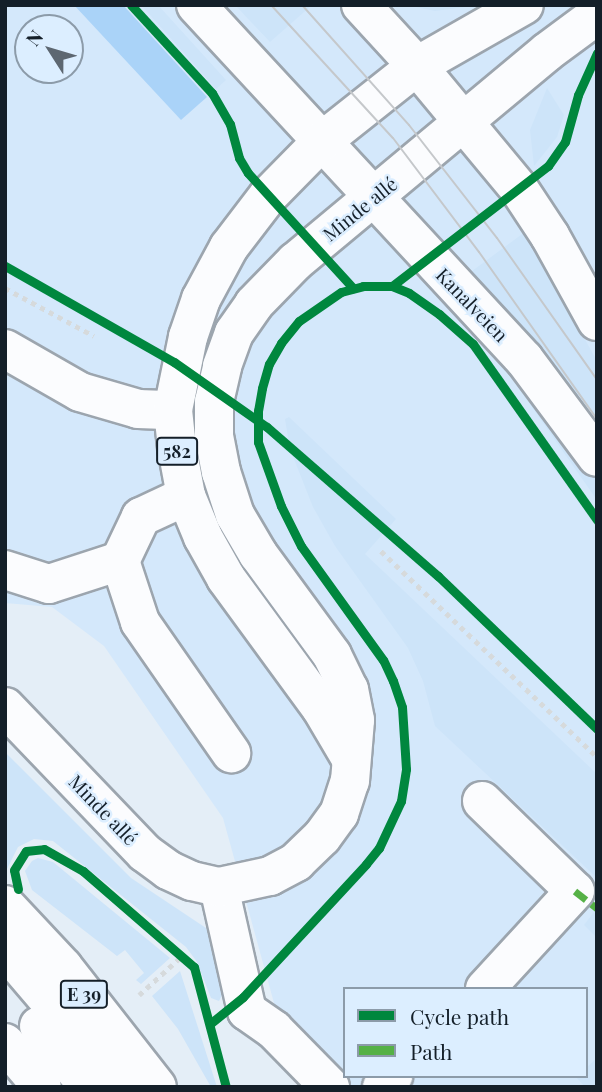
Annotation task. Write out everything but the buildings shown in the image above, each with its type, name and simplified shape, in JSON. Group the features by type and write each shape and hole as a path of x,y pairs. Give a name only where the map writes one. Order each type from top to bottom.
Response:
{"main road":[{"name":"Kanalveien","path":"196,5 524,359 597,457"},
{"path":"361,5 466,123 532,207 597,321"},
{"name":"582","path":"350,757 321,708 226,578 186,496 173,410 188,337 201,299 229,247 260,206 321,142 417,66 524,5"},
{"name":"Minde allé","path":"5,707 145,853 168,870 192,881 219,887 270,876 296,862 322,837 339,814 350,781 355,720 349,690 332,655 258,554 235,515 216,448 214,401 222,366 234,333 254,304 315,245 466,123 547,52 597,15"},
{"path":"5,349 79,392 138,409 173,410"},
{"path":"186,496 141,517 120,561 140,622 231,753"},
{"path":"5,570 49,584 120,561"},
{"path":"482,801 575,891 487,987"},
{"path":"219,887 247,1011 274,1030 330,1087"},
{"name":"E 39","path":"5,905 63,967 157,1087"},
{"name":"E 39","path":"5,949 123,1087"},
{"name":"E 39","path":"5,987 89,1087"},
{"path":"5,1043 42,1087"}],"path":[{"path":"5,288 93,336"},
{"path":"381,551 597,757"},
{"path":"139,995 185,959 172,948"}],"shaded area":[{"path":"5,5 597,5 597,1087 316,1087 287,1050 223,818 104,646 52,607 5,603"},
{"path":"141,5 158,5 226,80 216,89"},
{"path":"235,5 312,5 270,42"},
{"path":"406,5 480,5 435,11"},
{"path":"547,88 564,115 557,137 534,166 530,130"},
{"path":"525,232 597,361 597,436 464,277"},
{"path":"499,360 544,400 597,476 597,500"},
{"path":"289,417 396,519 365,554 597,774 597,878 435,726 423,681 408,648 335,546 313,507 290,449 285,419"},
{"path":"5,752 131,878 206,928 217,950 222,995 219,1001 211,998 197,962 186,947 53,841 34,839 18,847 7,869 6,887"},
{"path":"38,858 53,862 170,958 141,984 136,980 144,973 125,950 117,956 32,890 25,871 32,861"},
{"path":"597,908 597,938 584,925"},
{"path":"180,971 217,1087 211,1087 178,1029 152,996"},
{"path":"597,1058 597,1087 585,1087 577,1078 588,1078 588,1066"}],"water":[{"path":"74,5 123,5 207,97 181,120"}],"tram line":[{"path":"271,5 393,138 479,252 597,419"},
{"path":"302,5 409,125 497,238 597,380"}],"marked path":[{"path":"575,891 597,908"}],"cycle path":[{"path":"131,5 212,93 230,124 239,158 248,173 353,288"},
{"path":"392,286 548,166 565,142 578,95 597,53"},
{"path":"5,266 174,362 267,427 438,576 597,729"},
{"path":"211,1023 243,997 379,848 401,801 406,769 402,707 393,681 383,660 301,546 281,506 258,442 258,411 262,388 269,364 281,343 299,321 341,292 363,286 392,286 409,293 439,314 473,344 597,520"},
{"path":"18,889 14,870 26,851 44,849 83,871 194,967 226,1087"}]}
